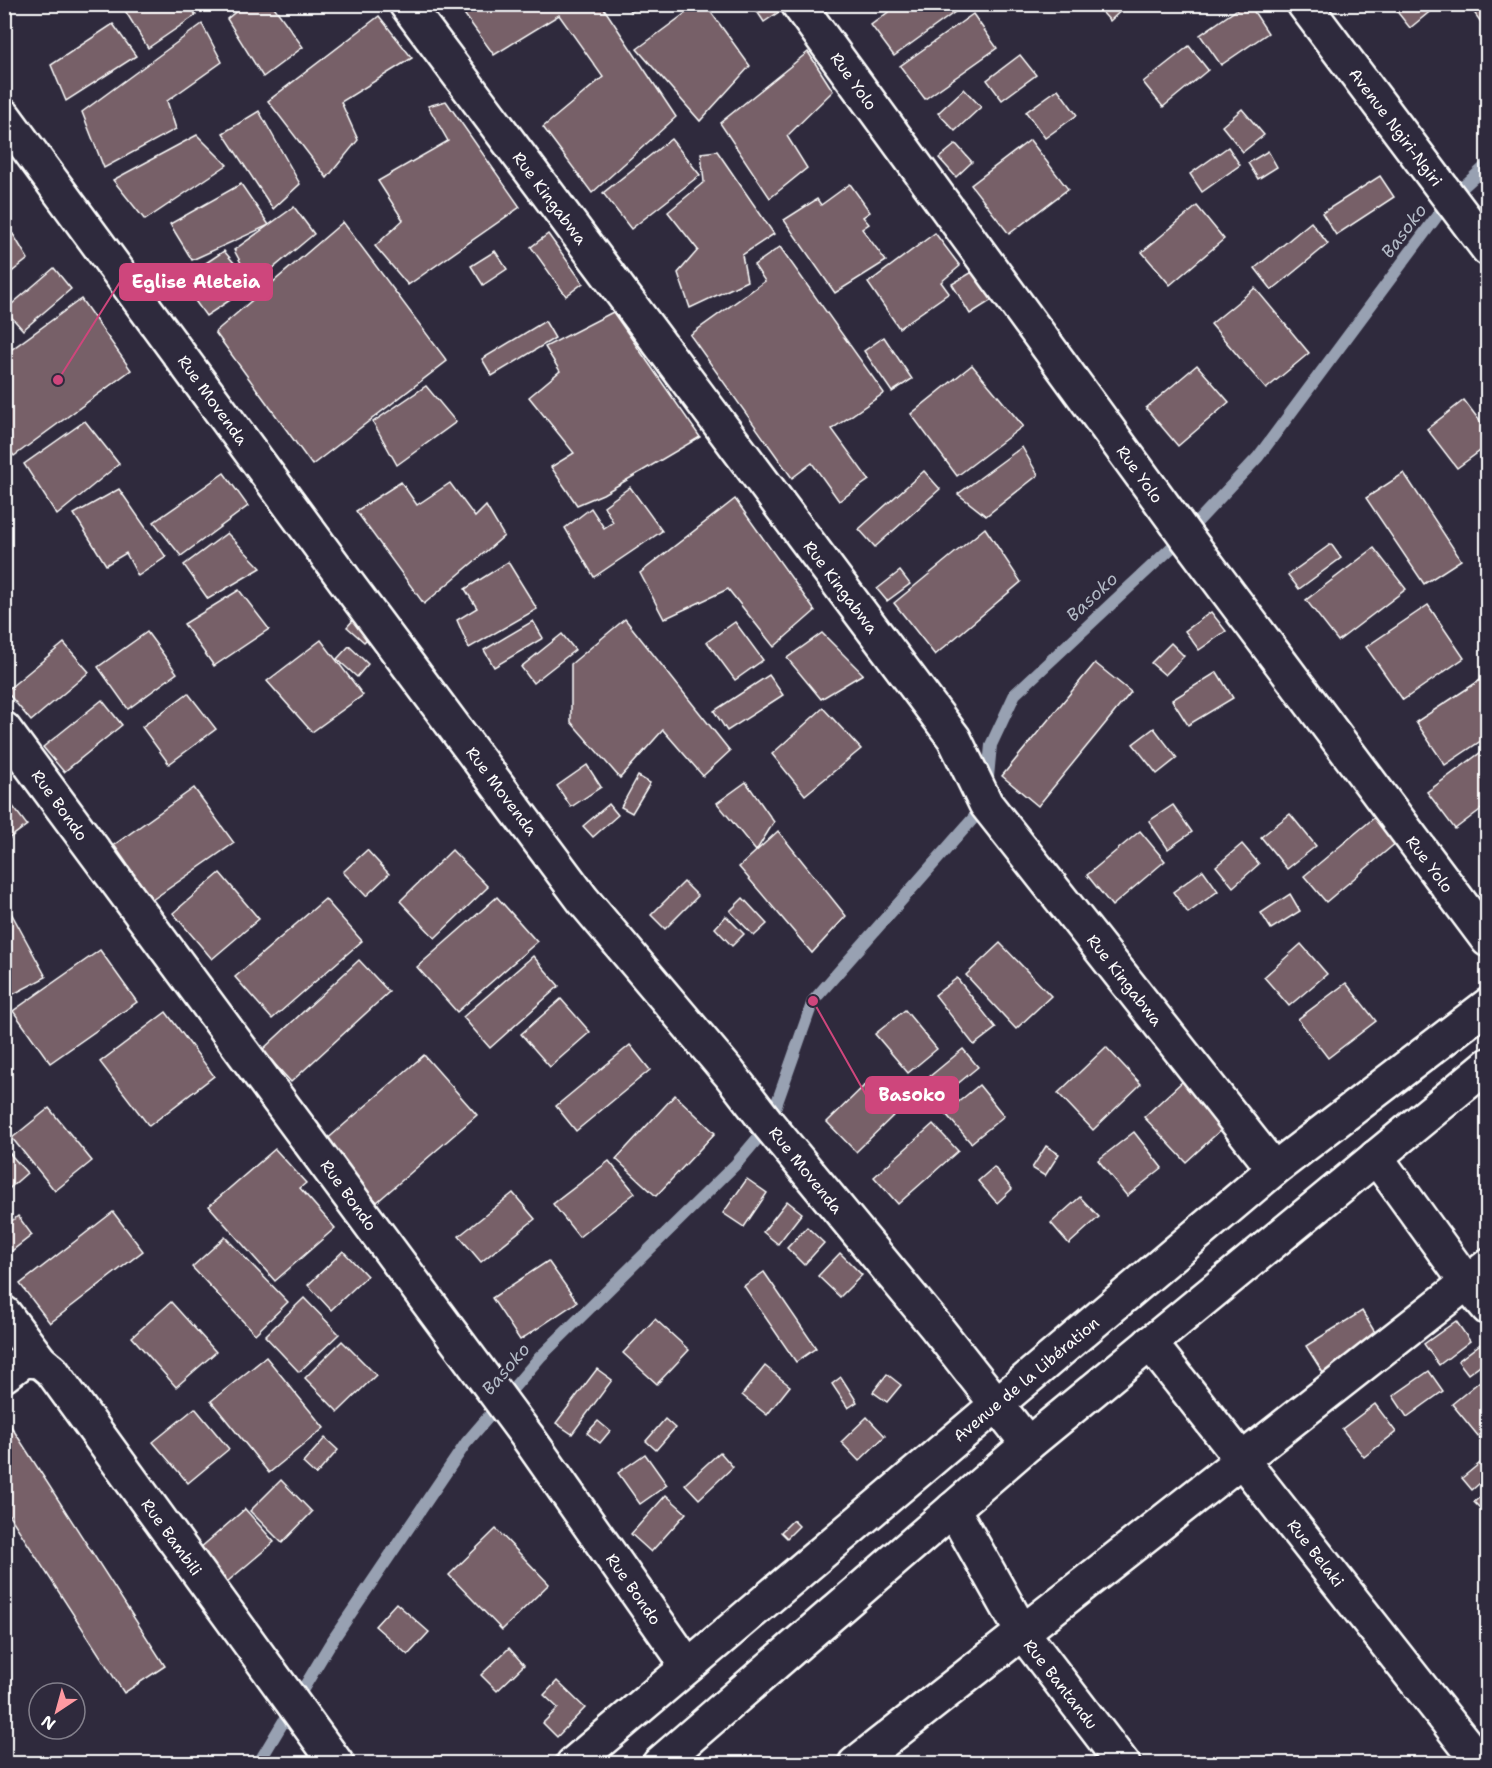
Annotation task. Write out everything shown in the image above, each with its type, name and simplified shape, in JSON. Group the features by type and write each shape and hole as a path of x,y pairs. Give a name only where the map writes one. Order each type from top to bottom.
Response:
{"main road":[{"name":"Rue Kingabwa","path":"406,4 954,738 986,804 1274,1169"},
{"name":"Rue Yolo","path":"798,4 1185,535 1488,940"},
{"name":"Avenue Ngiri-Ngiri","path":"1304,4 1488,249"},
{"name":"Rue Movenda","path":"4,116 583,900 729,1073 1028,1444"},
{"name":"Rue Bondo","path":"4,729 514,1419 688,1666"},
{"name":"Avenue de la Libération","path":"573,1764 1274,1169 1488,1005"},
{"path":"658,1764 1028,1444 1488,1065"},
{"path":"1376,1157 1477,1274 1488,1308"},
{"path":"855,1764 1477,1274"},
{"name":"Rue Bambili","path":"4,1313 40,1361 52,1371 337,1764"},
{"name":"Rue Belaki","path":"1150,1343 1481,1764"},
{"path":"4,1375 24,1360 40,1361"},
{"name":"Rue Bantandu","path":"953,1509 1022,1632 1123,1764"}],"building":[{"path":"121,4 188,4 196,15 148,48"},
{"path":"245,4 272,4 303,47 263,77 227,19"},
{"path":"457,4 601,4 676,117 592,193 543,127 603,77 559,15 494,55"},
{"path":"625,4 641,4 631,12"},
{"path":"698,4 705,4 750,66 700,121 637,49"},
{"path":"752,4 784,4 786,7 764,22"},
{"path":"899,4 966,4 894,56 871,25"},
{"path":"1095,4 1128,4 1110,21"},
{"path":"1245,4 1249,4 1268,33 1221,65 1200,35"},
{"path":"1391,4 1439,4 1410,28"},
{"path":"1468,4 1488,4 1488,32"},
{"path":"973,14 997,48 925,99 900,66"},
{"path":"379,16 412,58 341,102 358,140 327,178 268,101"},
{"path":"113,24 136,56 66,101 51,65"},
{"path":"202,24 222,62 167,101 176,129 104,168 82,112"},
{"path":"1189,46 1208,70 1163,107 1143,82"},
{"path":"808,52 833,91 787,136 807,168 770,198 720,123"},
{"path":"1020,55 1036,75 1002,100 987,80"},
{"path":"964,89 981,107 955,131 938,113"},
{"path":"1058,89 1077,115 1045,138 1026,112"},
{"path":"446,101 520,207 408,285 375,246 403,220 378,181 448,141 428,106"},
{"path":"1242,109 1264,135 1243,152 1222,126"},
{"path":"259,111 300,184 273,209 223,133"},
{"path":"197,135 227,165 145,220 113,180"},
{"path":"671,139 700,175 631,229 603,193"},
{"path":"1030,140 1068,189 1009,234 971,185"},
{"path":"956,144 972,162 956,177 939,158"},
{"path":"1228,147 1240,165 1202,192 1190,174"},
{"path":"717,151 774,234 742,255 747,281 690,308 678,273 698,250 668,212 704,182 701,153"},
{"path":"1268,151 1277,167 1258,179 1248,163"},
{"path":"1380,176 1394,197 1336,235 1322,213"},
{"path":"241,184 269,225 192,260 170,224"},
{"path":"850,184 870,212 863,217 869,224 862,229 886,261 835,293 784,220 817,199 821,205"},
{"path":"1197,206 1224,239 1170,285 1142,252"},
{"path":"294,207 314,234 253,285 234,250"},
{"path":"343,222 447,361 312,465 215,332"},
{"path":"1311,222 1328,244 1272,290 1255,268"},
{"path":"935,233 960,266 941,282 949,293 899,328 868,283"},
{"path":"13,234 28,259 4,278 4,240"},
{"path":"548,234 583,283 566,296 531,247"},
{"path":"780,247 884,393 832,429 869,480 839,501 812,463 792,478 690,335 765,281 754,265"},
{"path":"224,251 253,285 206,316 180,280"},
{"path":"495,251 507,269 483,285 471,266"},
{"path":"54,268 71,289 23,330 5,310"},
{"path":"974,271 992,300 970,314 952,284"},
{"path":"1255,288 1309,353 1266,389 1211,324"},
{"path":"81,299 131,370 14,456 4,442 4,355"},
{"path":"613,312 700,437 603,494 577,505 551,467 574,453 529,397 560,371 545,347"},
{"path":"545,321 555,338 492,376 482,359"},
{"path":"884,337 912,379 892,392 864,351"},
{"path":"972,365 1023,426 957,476 911,414"},
{"path":"1197,365 1229,402 1178,446 1146,408"},
{"path":"426,386 456,422 397,465 373,422"},
{"path":"1464,400 1488,432 1488,445 1457,468 1427,429"},
{"path":"85,421 119,464 57,515 24,464"},
{"path":"1022,447 1038,475 986,516 958,494"},
{"path":"924,471 940,489 875,547 859,529"},
{"path":"224,473 248,506 181,556 154,522"},
{"path":"1404,473 1461,560 1424,584 1366,498"},
{"path":"401,482 417,505 450,483 475,517 486,506 504,536 424,604 356,511"},
{"path":"630,487 662,531 594,577 565,528 591,508 604,528 613,522 604,506"},
{"path":"119,489 166,557 138,576 126,553 106,565 74,514"},
{"path":"735,499 815,611 774,647 728,589 664,619 640,573"},
{"path":"985,528 1021,582 935,655 894,603"},
{"path":"227,533 261,568 208,599 184,565"},
{"path":"1331,544 1341,558 1299,589 1288,575"},
{"path":"1374,548 1406,589 1338,641 1306,600"},
{"path":"508,562 537,609 469,648 457,620 477,608 465,589"},
{"path":"900,571 910,584 887,601 877,589"},
{"path":"239,590 269,629 214,666 184,624"},
{"path":"1428,605 1464,658 1403,700 1366,647"},
{"path":"1211,612 1226,631 1199,650 1185,631"},
{"path":"356,617 373,633 364,642 347,627"},
{"path":"625,619 730,751 703,776 663,730 620,778 571,722 571,664"},
{"path":"533,621 543,638 494,667 484,650"},
{"path":"735,622 763,660 735,680 707,642"},
{"path":"147,632 177,673 128,709 98,667"},
{"path":"822,633 863,674 821,699 787,658"},
{"path":"562,634 575,650 533,683 521,667"},
{"path":"321,640 363,695 312,732 267,681"},
{"path":"64,643 89,672 31,721 6,691"},
{"path":"1171,643 1184,656 1165,675 1151,663"},
{"path":"349,646 368,664 357,677 337,659"},
{"path":"1095,663 1131,692 1038,806 1002,776"},
{"path":"1217,672 1233,698 1188,725 1172,700"},
{"path":"769,675 783,695 727,731 714,711"},
{"path":"1488,675 1488,736 1445,765 1416,722"},
{"path":"188,693 216,729 169,764 142,727"},
{"path":"102,700 122,725 64,772 43,747"},
{"path":"823,708 861,749 805,795 772,754"},
{"path":"1154,728 1177,758 1157,774 1133,744"},
{"path":"1488,747 1488,804 1455,829 1427,792"},
{"path":"587,765 601,787 571,807 557,786"},
{"path":"638,776 650,783 632,813 621,807"},
{"path":"746,782 774,822 756,851 717,803"},
{"path":"194,788 234,843 152,900 114,845"},
{"path":"8,800 27,825 4,842 4,802"},
{"path":"609,804 618,815 593,837 583,826"},
{"path":"1173,805 1192,832 1168,849 1149,821"},
{"path":"1290,814 1316,846 1287,869 1261,837"},
{"path":"1375,817 1397,842 1326,902 1304,876"},
{"path":"1488,823 1488,837 1481,828"},
{"path":"778,831 846,916 812,953 739,867"},
{"path":"1140,831 1165,861 1112,906 1087,875"},
{"path":"1242,844 1259,864 1233,887 1216,866"},
{"path":"367,850 389,874 366,896 343,872"},
{"path":"452,850 488,887 435,938 400,901"},
{"path":"1203,870 1218,891 1188,913 1173,892"},
{"path":"220,873 259,919 212,959 173,913"},
{"path":"684,882 698,896 665,929 651,915"},
{"path":"1290,894 1300,911 1271,929 1261,913"},
{"path":"497,897 537,942 457,1012 417,967"},
{"path":"743,898 767,924 754,936 730,911"},
{"path":"325,899 362,941 272,1019 235,977"},
{"path":"9,909 46,977 4,999 4,912"},
{"path":"726,916 744,934 732,946 715,928"},
{"path":"1000,943 1051,996 1016,1029 966,975"},
{"path":"1301,944 1327,974 1289,1006 1264,977"},
{"path":"100,950 137,1002 50,1063 13,1011"},
{"path":"533,956 559,986 490,1048 463,1017"},
{"path":"359,960 389,992 291,1082 262,1050"},
{"path":"957,978 996,1028 974,1045 935,995"},
{"path":"1346,983 1376,1021 1328,1058 1298,1019"},
{"path":"561,999 590,1032 550,1067 521,1034"},
{"path":"905,1010 937,1049 908,1073 875,1034"},
{"path":"166,1012 214,1076 149,1126 100,1062"},
{"path":"630,1045 650,1070 576,1131 556,1106"},
{"path":"1106,1047 1141,1084 1093,1130 1058,1093"},
{"path":"963,1049 978,1067 944,1095 929,1077"},
{"path":"424,1055 477,1115 377,1202 324,1142"},
{"path":"1183,1081 1225,1126 1186,1162 1144,1117"},
{"path":"868,1082 897,1112 856,1152 827,1122"},
{"path":"979,1085 1004,1116 971,1143 945,1113"},
{"path":"675,1095 715,1133 656,1196 616,1159"},
{"path":"49,1108 92,1161 55,1191 12,1138"},
{"path":"933,1124 958,1151 898,1204 874,1177"},
{"path":"1134,1132 1162,1168 1127,1196 1098,1160"},
{"path":"1046,1146 1059,1154 1045,1176 1032,1168"},
{"path":"4,1147 27,1173 4,1193"},
{"path":"275,1149 306,1183 300,1188 335,1228 275,1281 209,1206"},
{"path":"609,1161 635,1193 579,1237 553,1204"},
{"path":"994,1167 1012,1189 997,1203 978,1181"},
{"path":"747,1179 767,1193 744,1227 723,1213"},
{"path":"513,1193 535,1219 481,1262 459,1236"},
{"path":"1080,1197 1099,1217 1069,1244 1051,1223"},
{"path":"787,1201 802,1213 778,1244 763,1232"},
{"path":"113,1212 143,1251 50,1323 20,1284"},
{"path":"18,1216 32,1235 4,1257 4,1227"},
{"path":"807,1227 824,1243 804,1265 787,1248"},
{"path":"225,1237 288,1302 255,1334 192,1267"},
{"path":"343,1251 367,1276 331,1310 308,1285"},
{"path":"840,1253 862,1275 840,1297 818,1276"},
{"path":"548,1261 577,1302 520,1340 492,1298"},
{"path":"764,1272 816,1348 796,1362 744,1286"},
{"path":"304,1298 339,1334 299,1372 265,1336"},
{"path":"171,1302 216,1352 176,1387 132,1337"},
{"path":"1362,1311 1379,1339 1323,1373 1306,1346"},
{"path":"655,1319 689,1350 657,1384 623,1353"},
{"path":"1456,1321 1470,1341 1439,1365 1424,1344"},
{"path":"342,1341 376,1375 338,1412 305,1378"},
{"path":"1483,1342 1488,1348 1488,1359 1468,1374 1458,1361"},
{"path":"266,1357 324,1428 269,1473 211,1401"},
{"path":"765,1366 790,1386 767,1415 742,1395"},
{"path":"597,1369 612,1380 572,1434 556,1423"},
{"path":"1429,1371 1443,1391 1407,1417 1393,1396"},
{"path":"887,1374 901,1385 887,1402 873,1392"},
{"path":"841,1377 857,1402 848,1408 832,1384"},
{"path":"1485,1377 1488,1380 1488,1448 1452,1404"},
{"path":"1375,1404 1396,1432 1364,1457 1342,1429"},
{"path":"195,1408 229,1449 188,1483 153,1442"},
{"path":"867,1417 885,1436 859,1461 841,1442"},
{"path":"665,1419 675,1428 656,1450 646,1441"},
{"path":"7,1420 165,1666 124,1693 4,1507 4,1422"},
{"path":"598,1421 610,1431 600,1443 587,1433"},
{"path":"325,1438 338,1450 316,1475 303,1463"},
{"path":"720,1452 733,1467 699,1499 685,1484"},
{"path":"645,1454 667,1485 640,1504 618,1473"},
{"path":"1485,1459 1488,1462 1488,1476 1472,1490 1462,1478"},
{"path":"281,1480 312,1512 282,1543 250,1511"},
{"path":"1488,1491 1488,1513 1486,1514 1474,1502"},
{"path":"666,1495 686,1513 651,1552 631,1534"},
{"path":"245,1509 274,1542 227,1582 199,1549"},
{"path":"793,1520 799,1526 787,1538 781,1532"},
{"path":"496,1529 549,1584 502,1630 449,1575"},
{"path":"396,1603 429,1632 408,1655 375,1626"},
{"path":"509,1648 524,1665 497,1691 481,1675"},
{"path":"557,1681 585,1708 557,1737 543,1723 558,1708 544,1695"}],"waterway":[{"name":"Basoko","path":"987,788 991,745 1015,694 1185,535 1258,457 1449,200 1488,164"},
{"name":"Basoko","path":"258,1764 330,1644 466,1443 540,1357 736,1164 769,1125 813,1001 985,805"}],"place":[{"name":"Eglise Aleteia","path":"58,380"},
{"name":"Basoko","path":"813,1001"}]}
